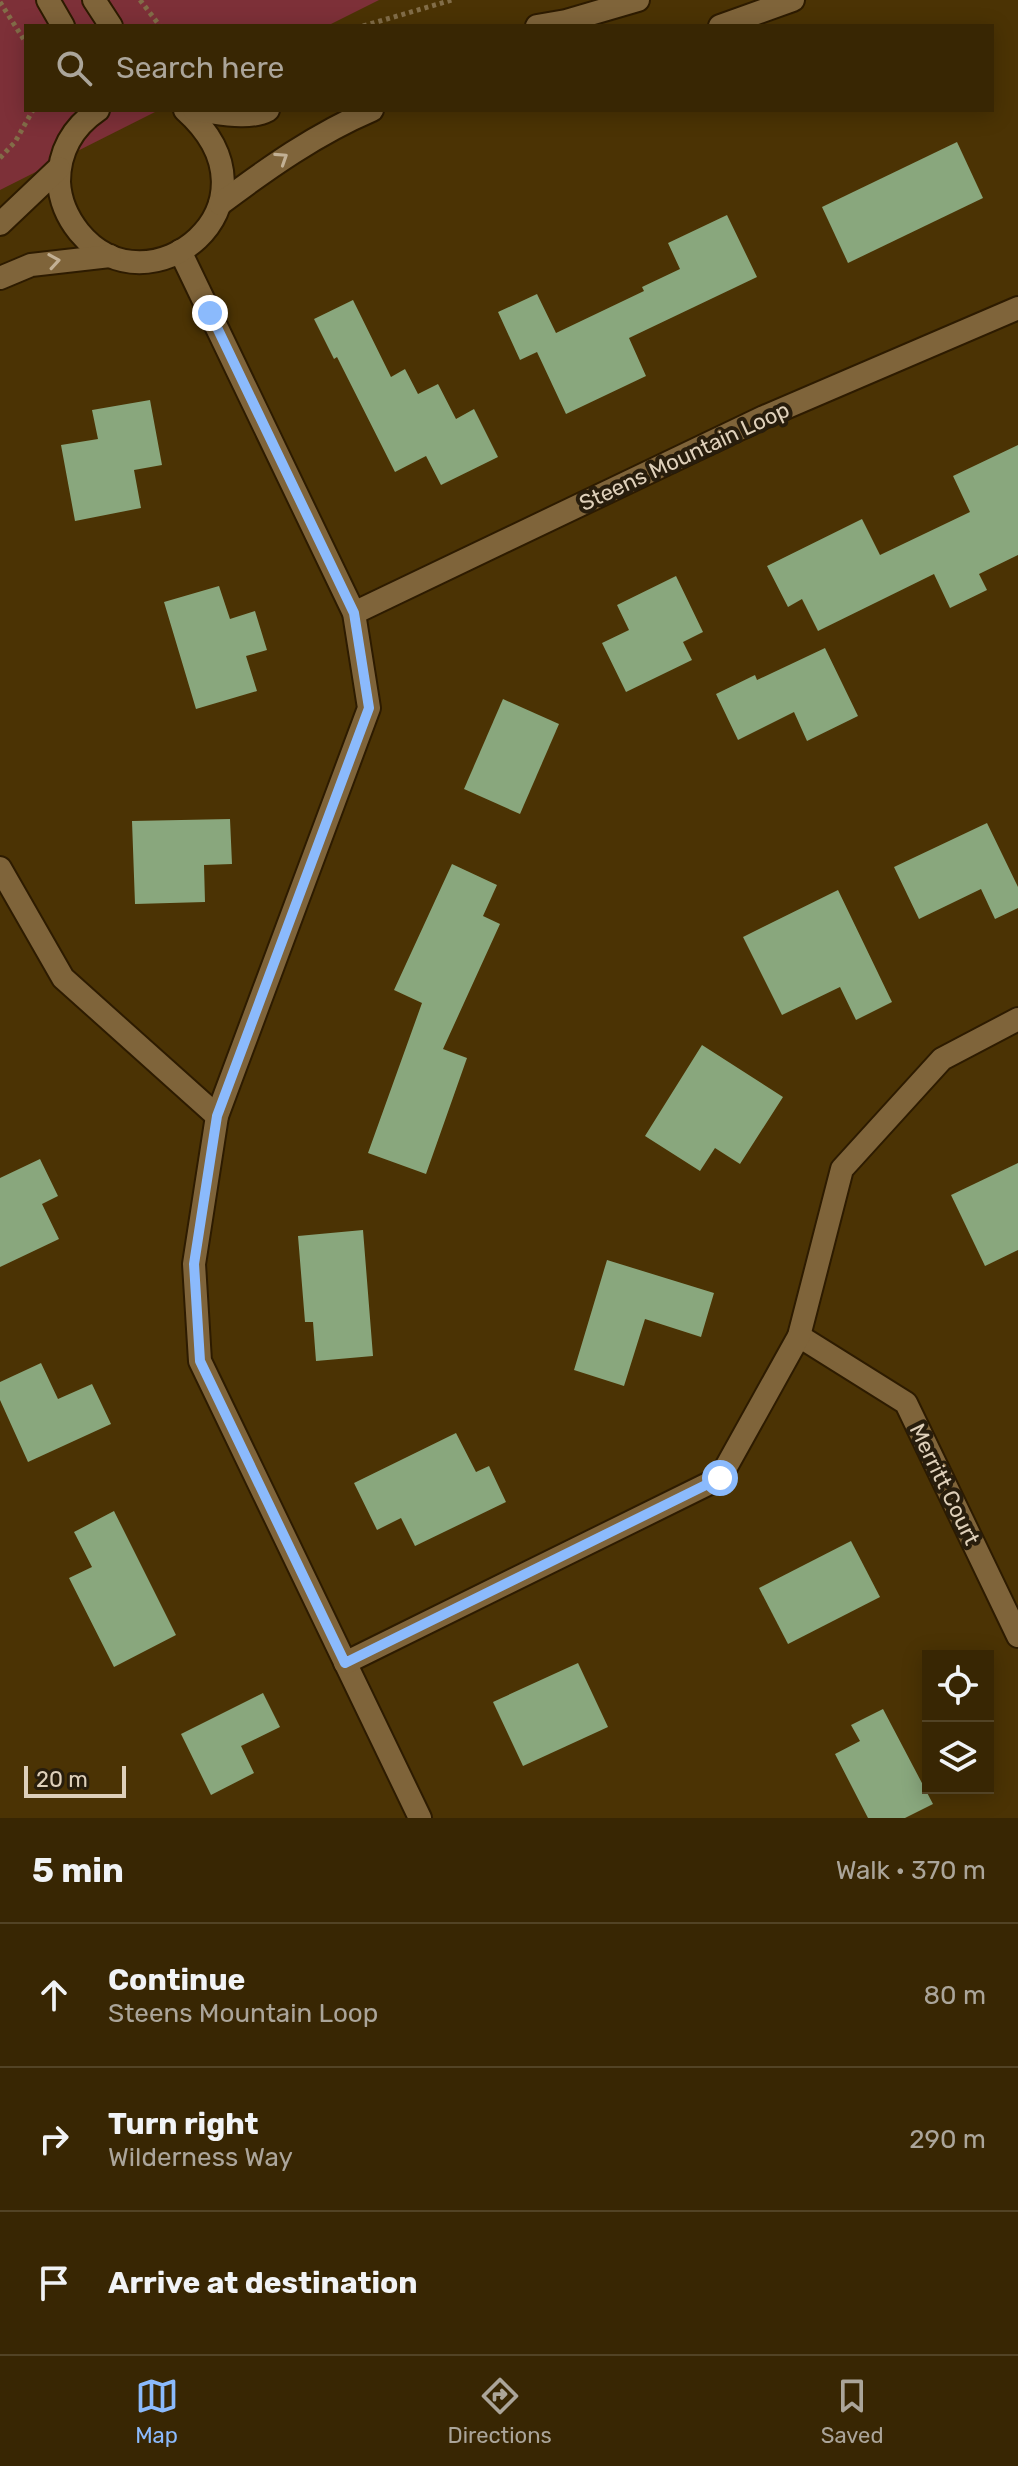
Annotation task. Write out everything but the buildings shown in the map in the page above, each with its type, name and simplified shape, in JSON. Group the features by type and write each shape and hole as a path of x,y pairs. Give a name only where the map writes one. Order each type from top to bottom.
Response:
{"street":[{"path":"48,0 62,24"},
{"path":"94,0 110,24"},
{"path":"549,24 638,0"},
{"path":"726,24 793,0"},
{"path":"88,113 67,142 59,168 60,195 69,220 86,241 110,256 136,262 163,259 188,248 207,229 220,204 224,178 218,151 205,127 187,112"},
{"path":"214,112 245,115 264,112"},
{"path":"220,204 279,160 368,112"},
{"path":"0,224 59,168"},
{"path":"180,251 354,613 369,708 217,1116 194,1264 200,1361 420,1818"},
{"path":"0,278 31,265 110,256"},
{"name":"Steens Mountain Loop","path":"354,613 764,417 1018,308"},
{"path":"0,868 63,978 217,1116"},
{"path":"345,1663 720,1478 799,1336 842,1169 942,1059 1018,1019"},
{"name":"Merritt Court","path":"799,1336 906,1403 1018,1636"}],"path":[{"path":"140,0 158,24"},
{"path":"370,24 452,0"},
{"path":"0,2 24,40"},
{"path":"0,158 15,142 32,112"}],"shaded area":[{"path":"0,0 379,0 331,24 24,24 24,112 155,112 0,190"}],"route":[{"path":"210,313 354,613 369,708 217,1116 194,1264 200,1361 345,1663 720,1478"}]}
